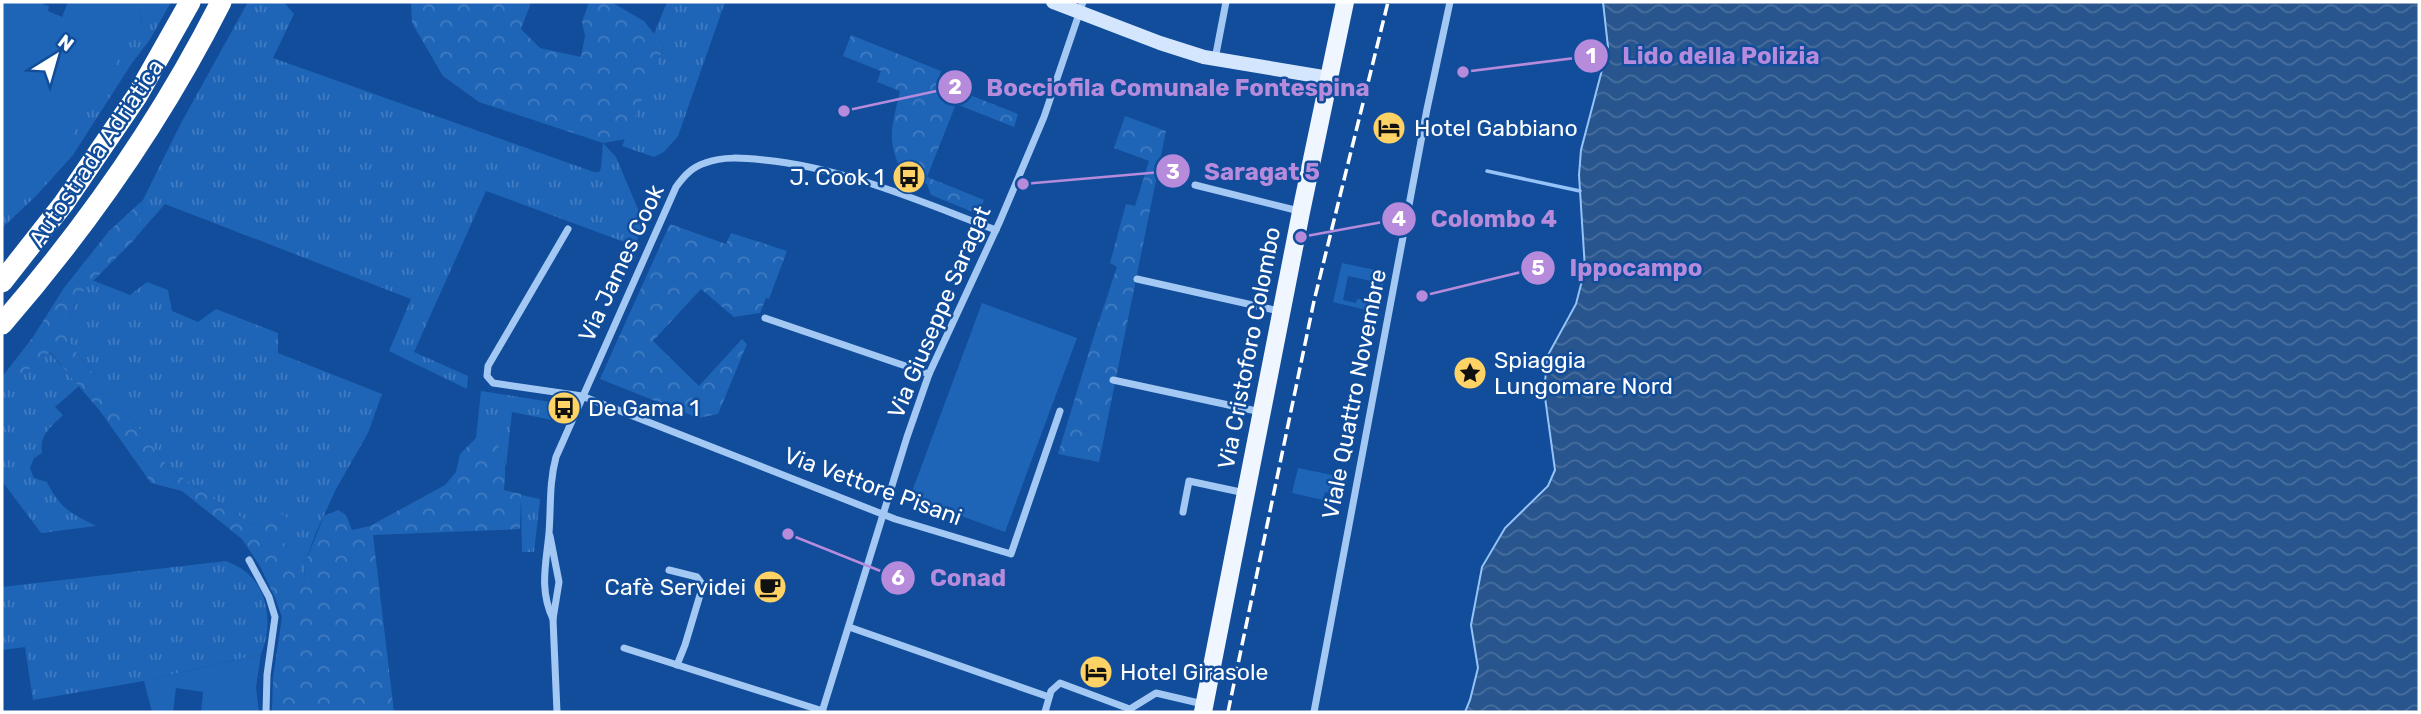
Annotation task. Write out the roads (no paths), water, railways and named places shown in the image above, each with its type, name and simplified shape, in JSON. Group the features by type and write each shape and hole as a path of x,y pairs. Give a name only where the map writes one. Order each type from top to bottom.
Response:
{"highway":[{"name":"Autostrada Adriatica","path":"2,282 64,202 137,96 190,2"},
{"name":"Autostrada Adriatica","path":"2,324 52,265 123,169 164,108 221,2"}],"main road":[{"path":"1053,2 1081,7 1160,43 1215,60 1329,78"},
{"name":"Via Cristoforo Colombo","path":"1203,708 1345,2"}],"street":[{"path":"1215,60 1226,2"},
{"name":"Viale Quattro Novembre","path":"1314,712 1425,121 1450,2"},
{"name":"Via Giuseppe Saragat","path":"822,711 929,374 996,230 1044,117 1081,7"},
{"name":"Via James Cook","path":"549,534 552,471 560,444 676,187 690,171 705,163 725,159 747,158 794,164 839,173 996,230"},
{"path":"1195,185 1301,212"},
{"name":"Via Vettore Pisani","path":"568,229 488,366 486,373 489,380 495,384 582,396 883,514 1011,554 1060,411"},
{"path":"1137,279 1281,312"},
{"path":"765,318 929,374"},
{"path":"1113,380 1261,412"},
{"path":"1183,512 1189,481 1245,493"},
{"path":"549,534 544,590 552,620"},
{"path":"549,534 559,582 552,620 557,712"},
{"path":"249,559 269,597 275,617 267,675 266,712"},
{"path":"669,570 696,578 703,585 677,665"},
{"path":"849,626 1049,696 1045,712"},
{"path":"624,648 822,711"},
{"name":"Via Cristoforo Colombo","path":"1049,696 1057,684 1067,684 1130,709 1156,693 1203,708"}],"water":[{"path":"1603,2 2419,2 2419,712 1465,712 1478,668 1471,625 1482,567 1505,528 1548,486 1555,470 1544,390 1548,355 1576,304 1585,269 1579,175 1581,150 1608,47"}],"waterway":[{"path":"1487,171 1580,191"}],"railway":[{"path":"1228,712 1314,301 1388,2"}],"place":[{"name":"Lido della Polizia","path":"1463,72"},
{"name":"Bocciofila Comunale Fontespina","path":"844,111"},
{"name":"Hotel Gabbiano","path":"1389,128"},
{"name":"J. Cook 1","path":"909,177"},
{"name":"Saragat 5","path":"1023,184"},
{"name":"Colombo 4","path":"1301,237"},
{"name":"Ippocampo","path":"1422,296"},
{"name":"Spiaggia Lungomare Nord","path":"1470,373"},
{"name":"De Gama 1","path":"564,408"},
{"name":"Conad","path":"788,534"},
{"name":"Cafè Servidei","path":"770,587"},
{"name":"Hotel Girasole","path":"1096,672"}]}
